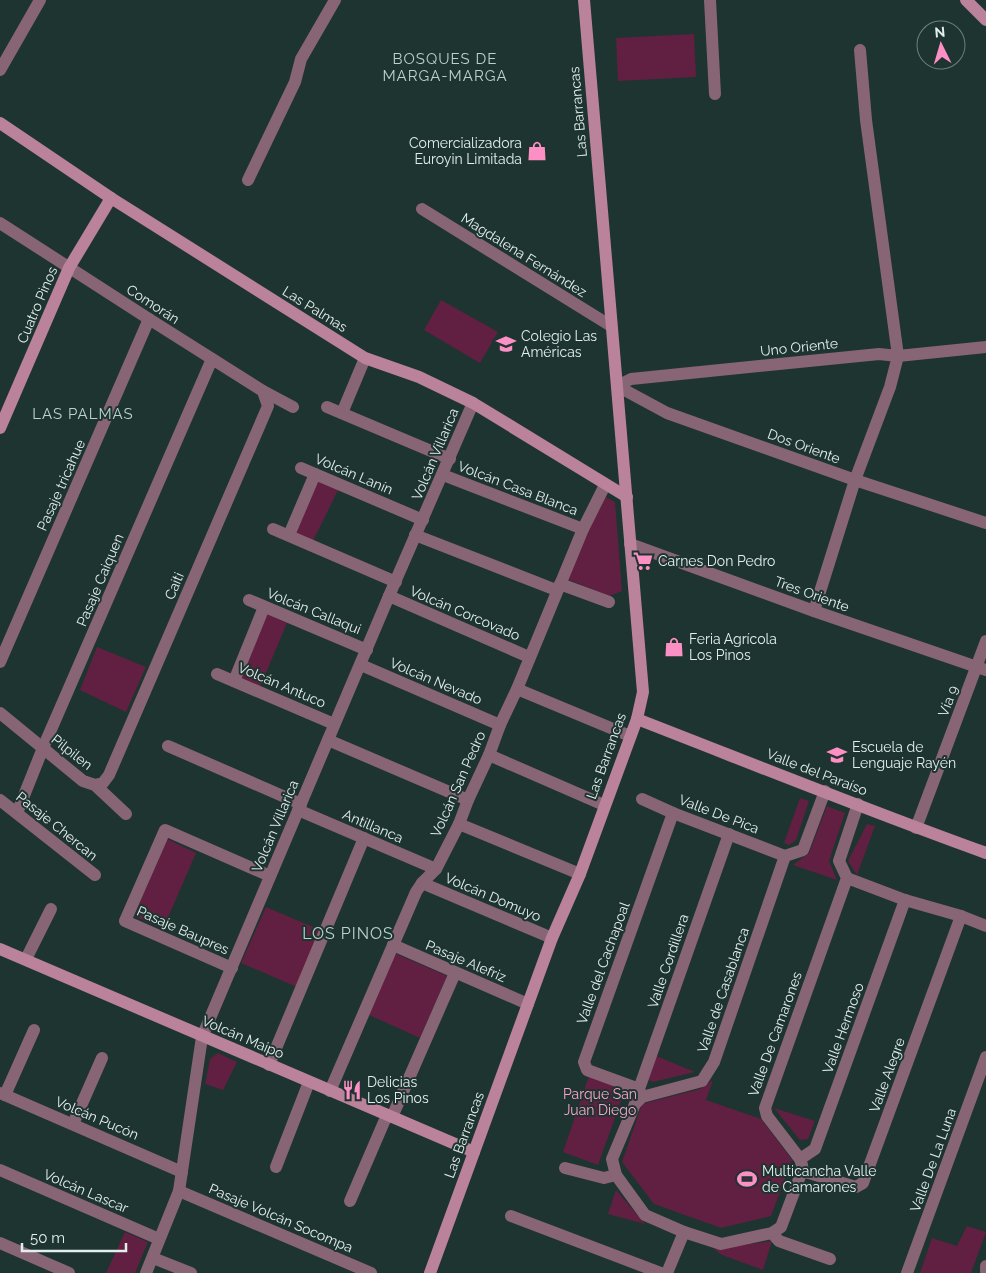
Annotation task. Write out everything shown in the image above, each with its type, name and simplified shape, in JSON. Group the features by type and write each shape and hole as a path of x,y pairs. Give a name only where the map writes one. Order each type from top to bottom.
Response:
{"street":[{"path":"0,70 40,0"},
{"path":"248,180 295,82 300,59 335,0"},
{"name":"Las Barrancas","path":"431,1273 552,938 580,874 637,719 643,692 611,326 604,193 584,0"},
{"name":"Las Barrancas","path":"588,25 589,0"},
{"path":"710,0 715,94"},
{"path":"966,0 986,20"},
{"path":"814,611 856,480 890,386 898,356 866,120 860,50"},
{"name":"Las Palmas","path":"0,123 111,198 365,358 419,377 473,403 627,497"},
{"name":"Cuatro Pinos","path":"0,428 69,268 111,198"},
{"name":"Magdalena Fernández","path":"422,209 611,326"},
{"name":"Comorán","path":"0,222 149,320 263,391 293,407"},
{"name":"Pasaje tricahue","path":"0,662 149,320"},
{"name":"Uno Oriente","path":"617,386 631,379 880,354 898,356 986,347"},
{"path":"342,413 365,358"},
{"name":"Pasaje Caiquen","path":"17,813 43,748 212,359"},
{"name":"Dos Oriente","path":"617,386 667,413 856,480 986,523"},
{"name":"Caiti","path":"95,785 103,783 109,775 268,406 263,391"},
{"name":"Volcán Villarica","path":"146,1273 179,1191 202,1036 473,403"},
{"path":"327,407 450,459"},
{"name":"Volcán Lanín","path":"300,468 423,520"},
{"path":"289,535 315,474"},
{"name":"Volcán Casa Blanca","path":"443,476 582,529"},
{"name":"Volcán San Pedro","path":"330,1091 416,892 436,869 459,824 489,756 500,725 582,529 605,485"},
{"path":"273,529 396,582"},
{"path":"415,535 558,587 609,602"},
{"name":"Tres Oriente","path":"630,544 814,611 982,668"},
{"name":"Volcán Corcovado","path":"389,596 529,657"},
{"name":"Volcán Callaqui","path":"249,600 367,650"},
{"path":"234,681 264,607"},
{"name":"Vía 9","path":"916,828 982,668 986,641"},
{"name":"Volcán Nevado","path":"361,665 500,725"},
{"name":"Volcán Antuco","path":"217,674 334,724"},
{"path":"517,688 630,736"},
{"name":"Pilpilen","path":"0,713 83,781 95,785 126,814"},
{"name":"Valle del Paraíso","path":"637,719 826,791 916,828 986,853"},
{"path":"328,740 468,800"},
{"name":"Antillanca","path":"168,746 364,838 436,869"},
{"path":"489,756 604,805"},
{"path":"785,856 803,850 826,791"},
{"name":"Valle De Pica","path":"642,799 673,813 785,856"},
{"name":"Pasaje Chercan","path":"0,800 95,875"},
{"path":"858,804 839,861 847,878 905,900 961,916 986,926"},
{"name":"Valle del Cachapoal","path":"640,1093 587,1070 584,1062 673,813"},
{"path":"459,824 580,874"},
{"name":"Pasaje Baupres","path":"232,968 125,921 165,830 270,876"},
{"name":"Valle Cordillera","path":"640,1093 729,834"},
{"path":"269,1066 364,838"},
{"name":"Valle de Casablanca","path":"640,1093 702,1081 714,1062 785,856"},
{"name":"Valle De Camarones","path":"801,1165 767,1116 765,1108 847,878"},
{"name":"Volcán Domuyo","path":"422,883 552,938"},
{"name":"Valle Hermoso","path":"801,1165 815,1149 905,900"},
{"path":"26,959 51,909"},
{"name":"Valle Alegre","path":"801,1165 856,1187 863,1183 961,916"},
{"name":"Pasaje Alefriz","path":"392,945 528,1004"},
{"name":"Volcán Maipo","path":"0,949 269,1066 474,1152"},
{"path":"350,1201 455,973"},
{"path":"3,1094 34,1030"},
{"name":"Valle De La Luna","path":"907,1273 986,1057"},
{"path":"73,1124 102,1058"},
{"path":"276,1167 309,1082"},
{"path":"640,1093 612,1159 616,1175 644,1215 684,1232 722,1244 772,1233 781,1228 801,1165"},
{"name":"Volcán Pucón","path":"3,1094 182,1172"},
{"path":"565,1168 604,1178 616,1175"},
{"name":"Volcán Lascar","path":"0,1170 159,1239"},
{"name":"Pasaje Volcán Socompa","path":"179,1191 371,1273"},
{"path":"511,1216 661,1273"},
{"path":"667,1273 684,1232"},
{"path":"772,1233 780,1241 830,1259"},
{"path":"0,1243 69,1273"},
{"path":"152,1258 191,1273"},
{"path":"986,1266 986,1271"}],"green space":[{"path":"694,34 696,77 618,81 616,38"},
{"path":"441,300 498,332 480,363 424,330"},
{"path":"314,476 338,490 313,541 289,531"},
{"path":"604,496 615,502 622,591 609,596 567,579"},
{"path":"267,614 287,623 260,687 239,679"},
{"path":"97,647 146,667 126,712 80,690"},
{"path":"800,798 809,801 796,840 789,845 784,843"},
{"path":"827,806 845,813 829,861 837,880 793,865 809,853"},
{"path":"867,824 875,826 857,875 848,861"},
{"path":"167,839 196,853 163,929 134,916"},
{"path":"266,907 320,930 297,987 241,963"},
{"path":"394,953 447,976 420,1038 367,1014"},
{"path":"218,1053 237,1062 223,1090 205,1084 210,1059"},
{"path":"654,1055 695,1072 653,1082 646,1079"},
{"name":"Parque San Juan Diego","path":"590,1073 626,1087 598,1165 563,1152"},
{"path":"713,1080 706,1100 761,1119 792,1160 771,1216 721,1228 654,1204 622,1162 642,1104 700,1089"},
{"path":"774,1108 815,1121 808,1139 800,1140"},
{"path":"616,1190 645,1224 608,1214"},
{"path":"967,1226 986,1232 971,1273 920,1273 932,1238 957,1246"},
{"path":"125,1232 148,1242 135,1273 106,1273"},
{"path":"772,1241 763,1270 722,1255 714,1249"}],"place":[{"name":"Comercializadora Euroyin Limitada","path":"537,151"},
{"name":"Colegio Las Américas","path":"506,344"},
{"name":"Carnes Don Pedro","path":"643,561"},
{"name":"Feria Agrícola Los Pinos","path":"674,647"},
{"name":"Escuela de Lenguaje Rayén","path":"837,755"},
{"name":"Delicias Los Pinos","path":"352,1090"},
{"name":"Multicancha Valle de Camarones","path":"747,1179"}],"district":[{"name":"BOSQUES DE MARGA-MARGA","path":"445,68"},
{"name":"LAS PALMAS","path":"83,414"},
{"name":"LOS PINOS","path":"348,933"}]}
